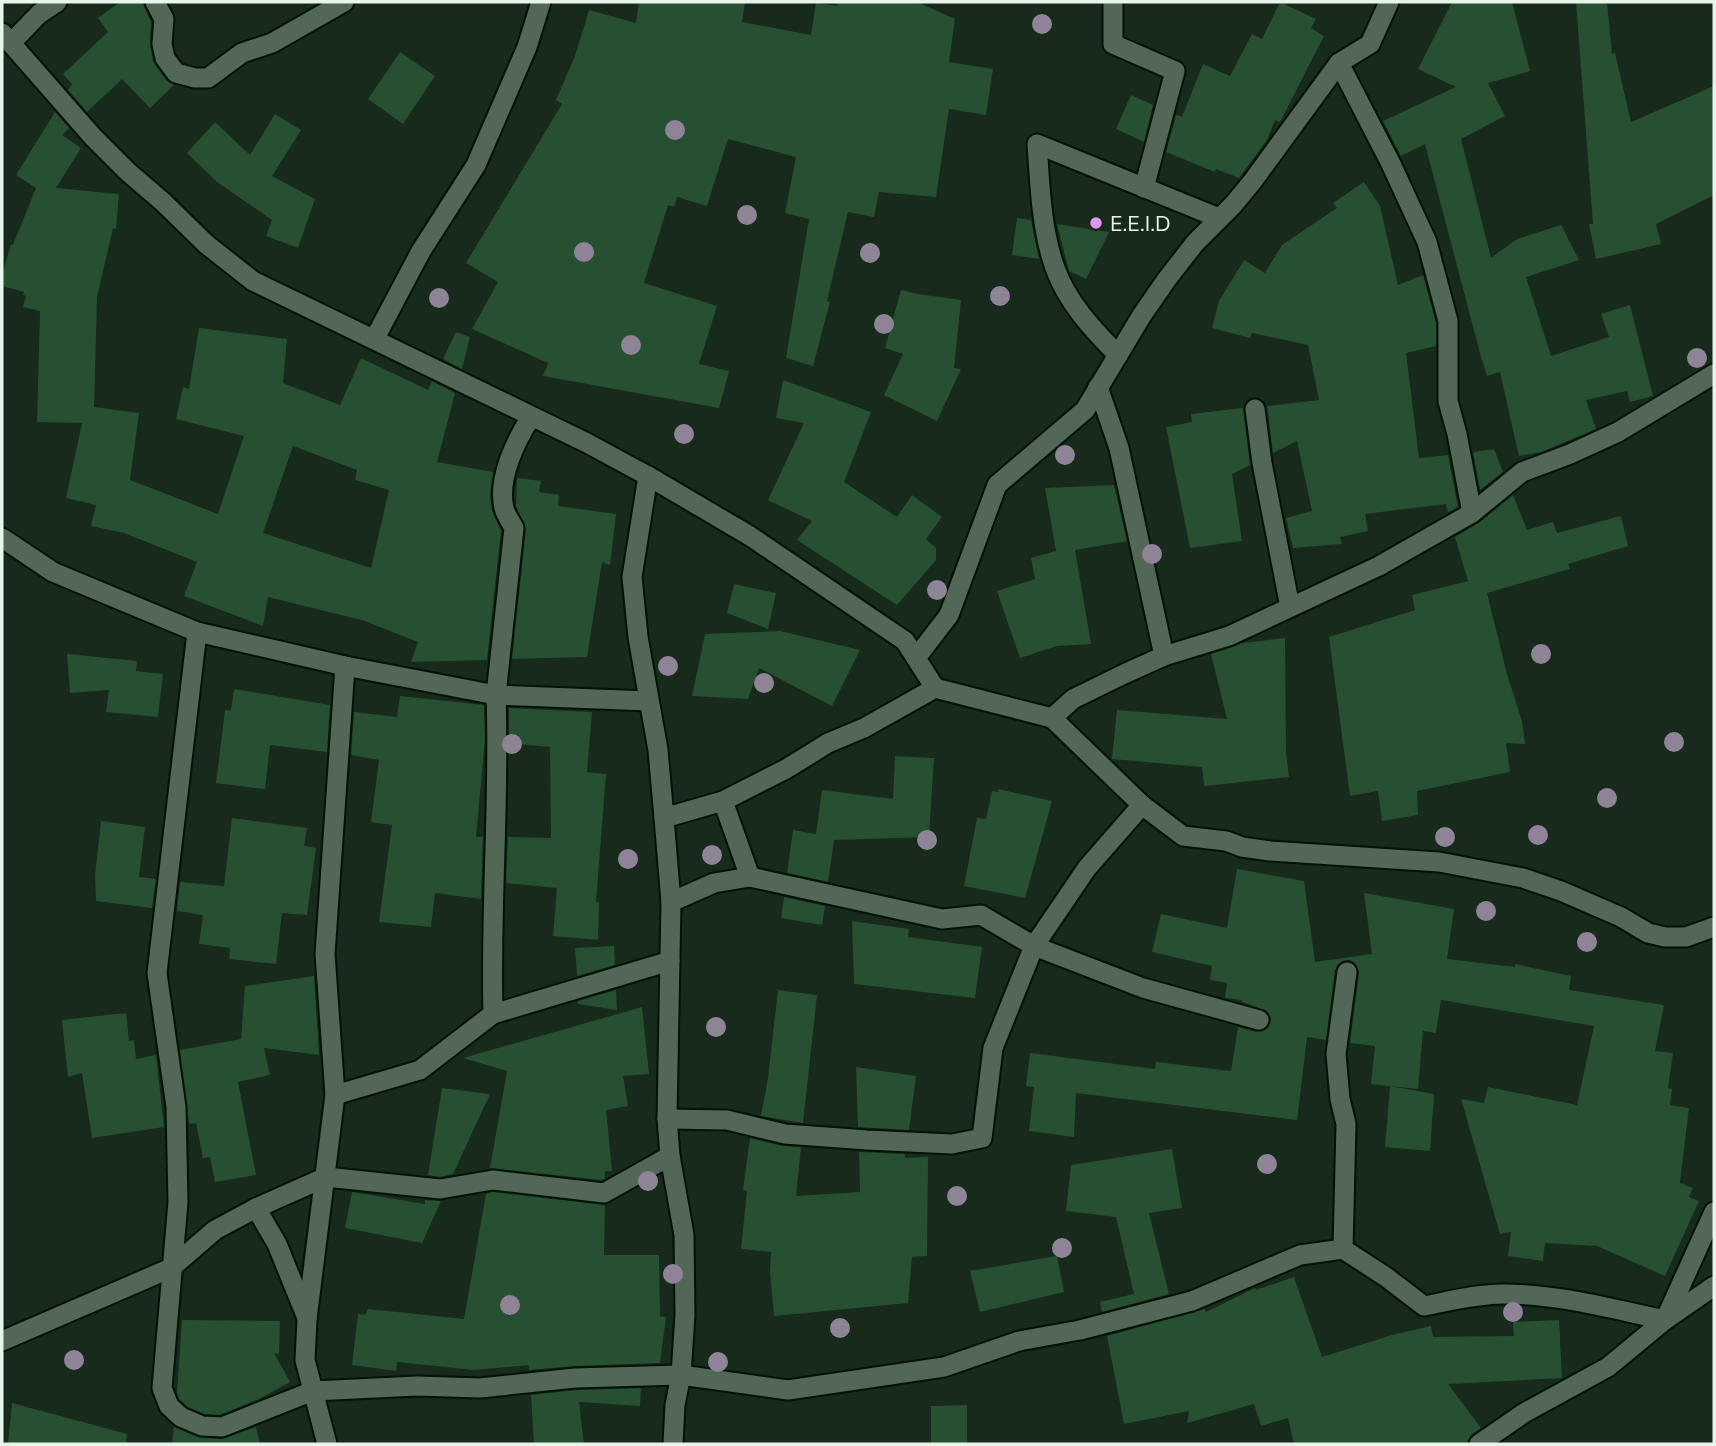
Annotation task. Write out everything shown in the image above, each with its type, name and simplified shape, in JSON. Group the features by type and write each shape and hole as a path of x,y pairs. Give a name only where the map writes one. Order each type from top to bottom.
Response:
{"street":[{"path":"57,2 7,38 93,137 206,244 253,281 587,443 750,536 905,641 935,688 1052,718 1142,805 1183,836 1226,841 1242,847 1270,851 1439,862 1523,878 1621,917 1648,933 1665,937 1686,937 1714,927"},
{"path":"155,2 164,19 164,58 176,73 195,78 208,78 242,53 272,43 344,2"},
{"path":"375,338 421,251 475,165 527,47 541,2"},
{"path":"1113,2 1112,44 1175,71 1144,188"},
{"path":"916,658 949,615 997,485 1085,410 1167,279 1195,243 1252,182 1339,63 1370,44 1390,2"},
{"path":"1339,63 1391,164 1427,242 1448,321 1448,401 1472,513"},
{"path":"1118,355 1091,327 1068,294 1055,268 1040,197 1037,144 1219,218"},
{"path":"1052,718 1073,699 1164,656 1229,636 1379,566 1472,513 1522,472 1618,432 1714,374"},
{"path":"1098,387 1119,448 1164,656"},
{"path":"1255,409 1262,463 1290,607"},
{"path":"493,1014 491,940 497,846 496,695 514,528 504,509 503,492 510,454 531,417"},
{"path":"648,476 632,577 638,637 658,750 671,902 667,1119 670,1156 684,1235 681,1375 673,1444"},
{"path":"2,538 53,572 197,632 345,666 496,695 648,701"},
{"path":"197,632 157,973 176,1107 178,1202 162,1388 169,1406 175,1412 202,1426 222,1427 313,1391 417,1386 480,1388 575,1378 681,1375 788,1390 944,1367 1019,1341 1080,1330 1192,1301 1300,1255 1343,1249 1424,1306 1476,1296 1528,1296 1568,1299 1665,1320"},
{"path":"327,1444 305,1360 307,1319 335,1094 325,954 345,666"},
{"path":"664,818 723,801 935,688"},
{"path":"723,801 750,877"},
{"path":"667,1119 727,1120 785,1134 867,1140 952,1144 982,1138 993,1048 1034,946 1087,867 1142,805"},
{"path":"671,902 714,883 750,877 942,919 981,915 1034,946 1143,988 1259,1020"},
{"path":"335,1094 420,1070 493,1014 670,961"},
{"path":"1343,1249 1346,1124 1340,1099 1336,1054 1348,972"},
{"path":"2,1342 171,1268 215,1230 256,1208 326,1177 440,1189 493,1181 604,1193 670,1156"},
{"path":"256,1208 277,1244 307,1319"},
{"path":"1665,1320 1714,1212"},
{"path":"1479,1444 1524,1413 1608,1367 1665,1320 1714,1286"}],"building":[{"path":"120,2 141,2 144,6 151,22 153,61 166,80 174,85 150,108 122,79 87,112 68,90 72,84 63,74 108,32 98,18"},
{"path":"639,2 745,2 742,22 811,35 816,3 837,6 838,2 917,2 955,19 949,62 993,69 986,115 949,109 936,197 879,192 874,217 848,212 827,301 830,302 813,366 786,358 809,219 785,213 796,157 728,139 707,206 677,197 674,207 668,205 644,283 717,306 699,364 729,371 719,408 543,376 548,363 472,329 498,282 466,263 562,104 556,100 575,56 589,10 636,23"},
{"path":"1280,2 1316,19 1311,28 1324,36 1280,122 1275,120 1267,140 1239,178 1216,169 1215,172 1166,152 1176,115 1182,117 1203,64 1230,76 1252,34 1262,39"},
{"path":"1452,2 1512,2 1530,71 1488,83 1505,116 1461,139 1491,258 1517,239 1561,225 1579,260 1526,277 1551,356 1609,337 1601,314 1630,305 1653,396 1630,402 1627,391 1586,400 1596,429 1541,452 1519,456 1500,372 1487,376 1481,357 1425,144 1401,156 1383,121 1456,87 1418,69"},
{"path":"1576,2 1607,2 1612,54 1615,53 1631,122 1714,86 1714,195 1656,224 1661,244 1596,259 1589,224 1593,224"},
{"path":"400,52 435,76 403,124 368,99"},
{"path":"1131,95 1153,105 1144,142 1116,129"},
{"path":"55,112 69,128 62,135 81,148 56,188 119,194 116,229 113,228 97,297 94,407 139,413 130,480 218,514 244,436 176,419 183,387 189,389 199,328 287,339 283,383 340,405 361,358 428,390 432,381 455,393 437,462 493,472 490,496 492,510 501,531 487,660 411,662 418,642 365,621 268,597 263,626 184,596 197,562 124,533 91,526 96,505 66,498 82,423 37,422 40,311 23,307 26,296 23,295 24,292 2,286 2,275 11,244 13,245 36,188 16,175","holes":["293,446 357,470 355,480 389,490 371,568 263,533"]},
{"path":"275,114 301,130 272,176 315,199 298,248 266,236 272,220 217,182 187,153 215,122 250,155"},
{"path":"1364,182 1380,206 1398,285 1423,275 1436,323 1436,346 1406,353 1419,458 1448,455 1458,507 1448,512 1446,504 1365,514 1368,531 1340,537 1342,544 1293,548 1286,518 1312,511 1297,441 1273,453 1267,406 1319,400 1308,345 1252,333 1250,338 1212,328 1219,301 1244,260 1265,273 1282,245 1337,208 1333,203"},
{"path":"1017,218 1031,220 1039,259 1012,255"},
{"path":"1057,224 1109,232 1086,279 1069,271"},
{"path":"901,290 961,300 954,368 961,369 937,421 884,395 903,354 885,348"},
{"path":"456,332 470,337 462,369 443,359"},
{"path":"783,380 871,412 844,482 897,517 912,495 942,517 926,539 936,548 936,560 897,605 797,540 812,521 768,500 804,423 776,418"},
{"path":"1243,408 1250,465 1232,474 1242,541 1190,548 1166,427 1192,422 1191,414"},
{"path":"1494,449 1503,472 1480,490 1473,452"},
{"path":"517,478 541,481 539,492 559,495 558,506 616,514 610,565 602,562 587,657 512,659 526,529 516,506"},
{"path":"1114,485 1127,541 1075,550 1091,644 1057,646 1020,658 997,591 1035,579 1031,558 1056,551 1045,488"},
{"path":"1513,495 1527,530 1553,522 1557,533 1621,516 1628,546 1568,564 1570,569 1487,593 1522,721 1525,744 1506,743 1510,772 1417,791 1418,815 1382,821 1378,791 1350,796 1329,637 1415,610 1412,595 1468,581 1455,537 1480,522"},
{"path":"734,584 776,593 768,629 727,613"},
{"path":"780,631 860,650 832,706 759,668 748,699 692,696 705,634"},
{"path":"1285,638 1286,753 1289,777 1204,786 1202,767 1112,759 1117,710 1227,719 1211,654 1243,643"},
{"path":"67,654 137,661 136,671 163,674 158,717 106,712 109,690 70,693"},
{"path":"234,689 330,705 327,752 270,745 265,789 216,783 225,710 231,711"},
{"path":"400,696 484,705 485,740 476,837 483,837 481,899 435,893 431,927 379,922 392,825 371,822 379,760 351,755 354,712 397,717"},
{"path":"509,708 592,712 587,772 606,774 596,902 599,902 598,940 553,936 557,888 506,883 508,837 551,838 550,747 509,743"},
{"path":"895,756 934,758 929,837 834,840 828,882 787,873 793,830 816,834 822,790 893,799"},
{"path":"998,789 1052,801 1025,898 964,886 977,818 986,819 992,791 998,792"},
{"path":"232,818 307,828 304,846 316,848 307,915 282,913 276,964 229,959 230,948 199,944 203,915 177,911 180,882 224,886"},
{"path":"101,821 145,827 139,877 156,879 152,908 96,901 95,876"},
{"path":"1237,869 1304,881 1315,962 1372,954 1364,893 1454,909 1447,959 1515,967 1515,964 1571,976 1569,990 1664,1005 1655,1051 1673,1053 1668,1088 1672,1089 1670,1105 1689,1108 1680,1183 1693,1188 1689,1197 1699,1201 1665,1276 1597,1246 1545,1243 1543,1261 1508,1256 1511,1232 1500,1234 1461,1099 1484,1103 1488,1087 1577,1105 1594,1026 1441,1000 1436,1033 1423,1031 1418,1089 1371,1084 1375,1046 1350,1043 1359,973 1355,963 1349,960 1342,961 1335,970 1326,1040 1307,1037 1297,1120 1076,1093 1074,1137 1029,1131 1034,1087 1026,1086 1030,1053 1155,1069 1156,1062 1231,1071 1238,1027 1256,1032 1268,1028 1271,1018 1267,1011 1242,1000 1225,998 1227,983 1210,980 1212,966 1152,952 1161,914 1227,928"},
{"path":"784,897 825,906 822,925 781,918"},
{"path":"852,921 909,929 908,937 982,947 975,998 854,984"},
{"path":"614,946 615,965 577,976 575,948"},
{"path":"314,976 319,1055 264,1048 270,1075 238,1082 256,1175 215,1182 210,1157 203,1158 196,1123 189,1124 180,1050 241,1039 245,986"},
{"path":"616,990 617,1010 578,1004 578,1001"},
{"path":"778,990 817,995 803,1123 761,1116"},
{"path":"642,1007 649,1074 623,1076 628,1106 606,1110 612,1171 605,1171 605,1179 490,1168 507,1071 463,1058"},
{"path":"126,1013 129,1041 134,1040 136,1059 156,1055 164,1127 92,1138 82,1073 68,1077 62,1020"},
{"path":"856,1067 916,1076 909,1130 858,1127"},
{"path":"1390,1086 1434,1094 1430,1151 1385,1147"},
{"path":"442,1088 490,1094 453,1174 440,1177 428,1175"},
{"path":"750,1138 782,1146 801,1147 796,1196 860,1192 859,1152 905,1154 905,1158 928,1157 927,1256 912,1257 908,1303 774,1316 771,1252 741,1249 747,1191 743,1190"},
{"path":"1172,1149 1182,1208 1149,1213 1169,1294 1102,1312 1100,1302 1134,1294 1116,1217 1066,1211 1071,1165"},
{"path":"352,1192 425,1204 425,1200 441,1201 422,1243 345,1228"},
{"path":"493,1192 605,1205 604,1255 659,1255 660,1316 666,1317 660,1363 529,1370 529,1365 473,1370 397,1362 396,1371 352,1365 358,1314 365,1315 368,1309 464,1319 486,1194"},
{"path":"1057,1256 1064,1292 980,1312 970,1271"},
{"path":"1294,1277 1322,1357 1431,1326 1433,1337 1514,1336 1513,1322 1559,1320 1562,1378 1448,1384 1481,1428 1472,1434 1467,1444 1294,1444 1288,1418 1261,1426 1254,1404 1187,1423 1189,1411 1124,1424 1107,1336 1205,1309 1206,1312 1255,1288 1256,1290"},
{"path":"182,1320 280,1321 279,1354 274,1353 290,1382 261,1398 220,1415 205,1414 188,1407 179,1399 177,1392"},
{"path":"641,1388 640,1406 579,1402 584,1444 534,1444 531,1395 576,1390"},
{"path":"12,1403 127,1434 126,1444 8,1444"},
{"path":"967,1405 967,1444 931,1444 931,1406"},
{"path":"174,1427 198,1437 221,1439 256,1427 260,1444 172,1444"}],"place":[{"name":"E.E.I.D","path":"1096,223"}]}
